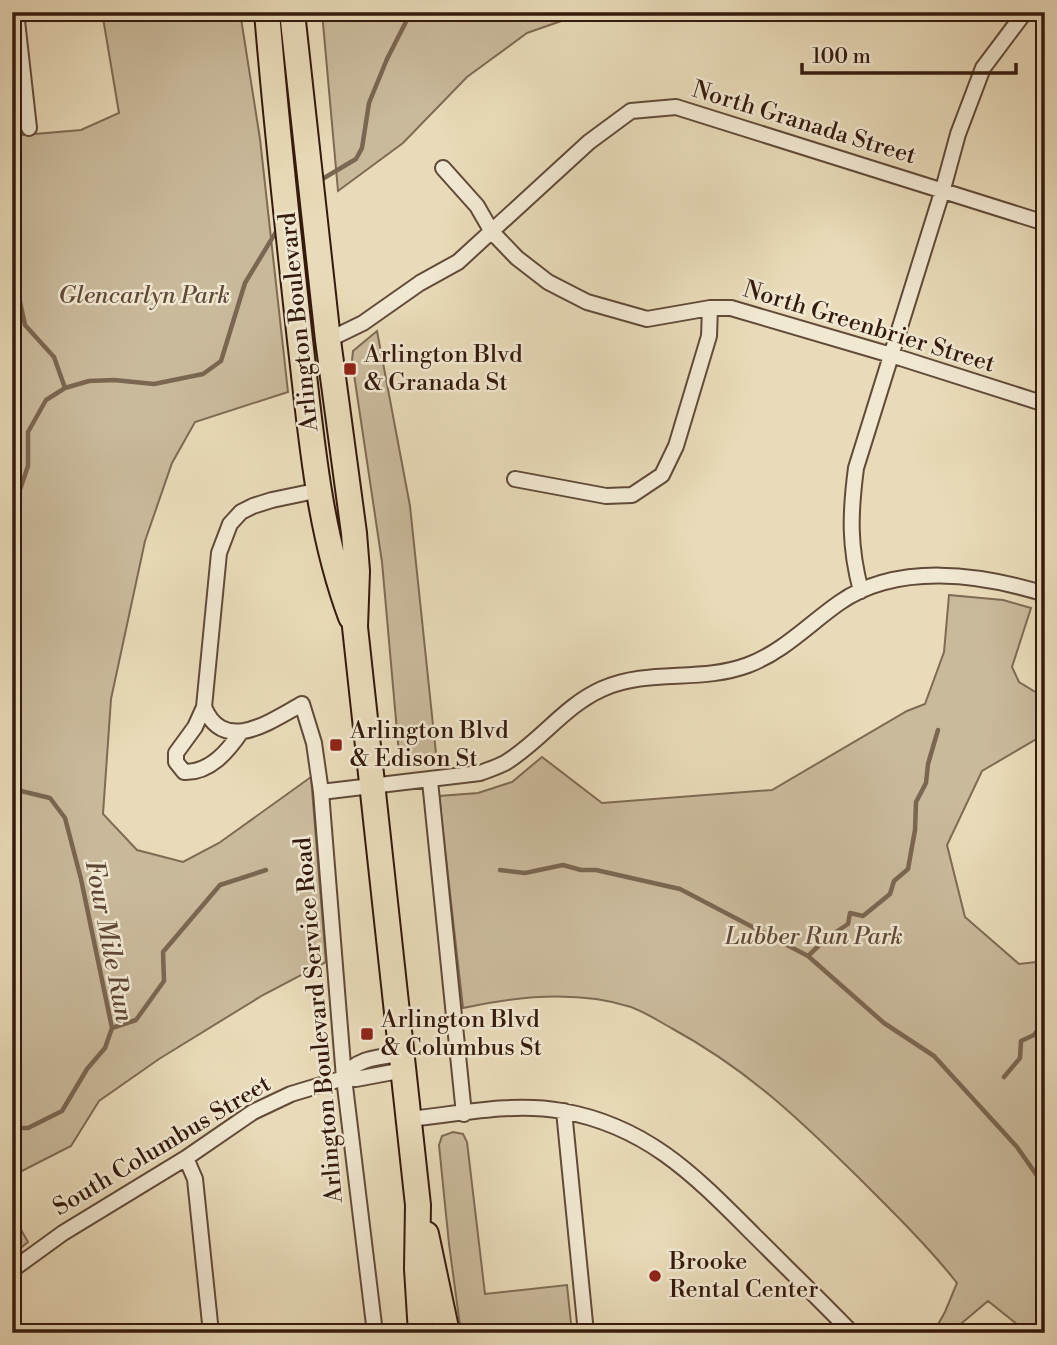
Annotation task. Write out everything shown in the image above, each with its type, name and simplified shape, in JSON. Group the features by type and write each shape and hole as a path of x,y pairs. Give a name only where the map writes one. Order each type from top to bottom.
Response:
{"highway":[{"name":"Arlington Boulevard","path":"267,12 294,283 320,491 335,575 355,627"},
{"name":"Arlington Boulevard","path":"292,12 328,340 354,533 357,571 355,627 418,1205 417,1269 421,1333"},
{"name":"Arlington Boulevard","path":"418,1205 433,1260 447,1333"}],"street":[{"path":"16,12 29,128"},
{"path":"861,591 854,563 850,514 856,468 958,134 983,68 1025,12"},
{"name":"North Granada Street","path":"328,340 363,323 458,262 589,142 631,111 676,107 1045,223"},
{"name":"North Greenbrier Street","path":"443,168 477,206 492,232 517,258 548,282 587,302 647,319 710,307 731,309 891,355 1045,404"},
{"path":"515,479 606,496 632,495 662,475 676,446 709,336 710,307"},
{"path":"204,706 208,717 223,730 241,732 225,755 195,772 184,772 176,762 177,753 195,727 204,706 219,553 230,524 241,512 253,506 320,491"},
{"path":"321,792 468,776 504,763 582,700 637,678 723,672 746,666 787,644 841,602 884,583 929,575 985,579 1045,594"},
{"name":"Arlington Boulevard Service Road","path":"241,732 259,727 302,704 314,743 321,792 344,1078 375,1333"},
{"path":"430,781 464,1114"},
{"name":"South Columbus Street","path":"12,1270 63,1233 186,1158 231,1125 269,1103 344,1078 356,1079 403,1062"},
{"path":"409,1119 520,1109 564,1111 606,1123 648,1142 692,1173 852,1333"},
{"path":"564,1111 586,1333"},
{"path":"186,1158 195,1179 211,1333"}],"green space":[{"name":"Glencarlyn Park","path":"102,12 240,12 260,139 288,392 195,422 172,463 145,541 111,699 103,814 137,850 183,862 219,843 311,777 326,962 263,995 159,1059 99,1101 71,1146 12,1176 12,136 81,130 119,113"},
{"path":"322,12 587,12 527,33 467,77 403,143 338,191"},
{"path":"377,331 410,506 437,763 400,765 382,562 352,361 353,351"},
{"name":"Lubber Run Park","path":"949,595 1003,600 1031,608 1012,667 1019,682 1042,696 1045,734 982,771 947,845 965,917 1019,964 1045,961 1045,1333 1028,1333 988,1301 950,1333 933,1333 957,1283 934,1255 837,1156 772,1097 725,1061 652,1017 631,1007 590,998 526,998 463,1008 439,796 478,793 512,782 542,757 602,803 772,790 907,711 925,704 944,652"},
{"path":"453,1132 463,1134 467,1142 485,1294 567,1285 572,1333 461,1333 439,1145 442,1136"},
{"path":"12,1214 28,1242 12,1255"}],"waterway":[{"name":"Four Mile Run","path":"319,181 356,159 362,148 369,103 411,12"},
{"name":"Four Mile Run","path":"12,513 28,466 28,432 46,400 65,388 89,381 114,380 154,384 203,374 221,361 245,283 279,227"},
{"path":"12,297 20,302 25,325 54,357 65,388"},
{"path":"808,956 827,938 848,924 850,913 863,916 890,894 894,881 908,869 915,830 916,802 926,783 928,764 938,730"},
{"name":"Four Mile Run","path":"12,787 50,798 65,818 81,879 112,1028 105,1048 87,1069 62,1111 28,1128 12,1128"},
{"path":"500,870 525,873 563,865 680,889 808,956 884,1023 934,1056 1017,1147 1045,1187"},
{"path":"112,1028 136,1020 164,981 163,952 220,885 266,870"},
{"path":"1004,1077 1020,1058 1021,1041 1034,1035 1045,1021"},
{"path":"12,1238 16,1243"}],"place":[{"name":"Arlington Blvd & Granada St","path":"350,369"},
{"name":"Arlington Blvd & Edison St","path":"336,745"},
{"name":"Arlington Blvd & Columbus St","path":"367,1034"},
{"name":"Brooke Rental Center","path":"655,1276"}]}
